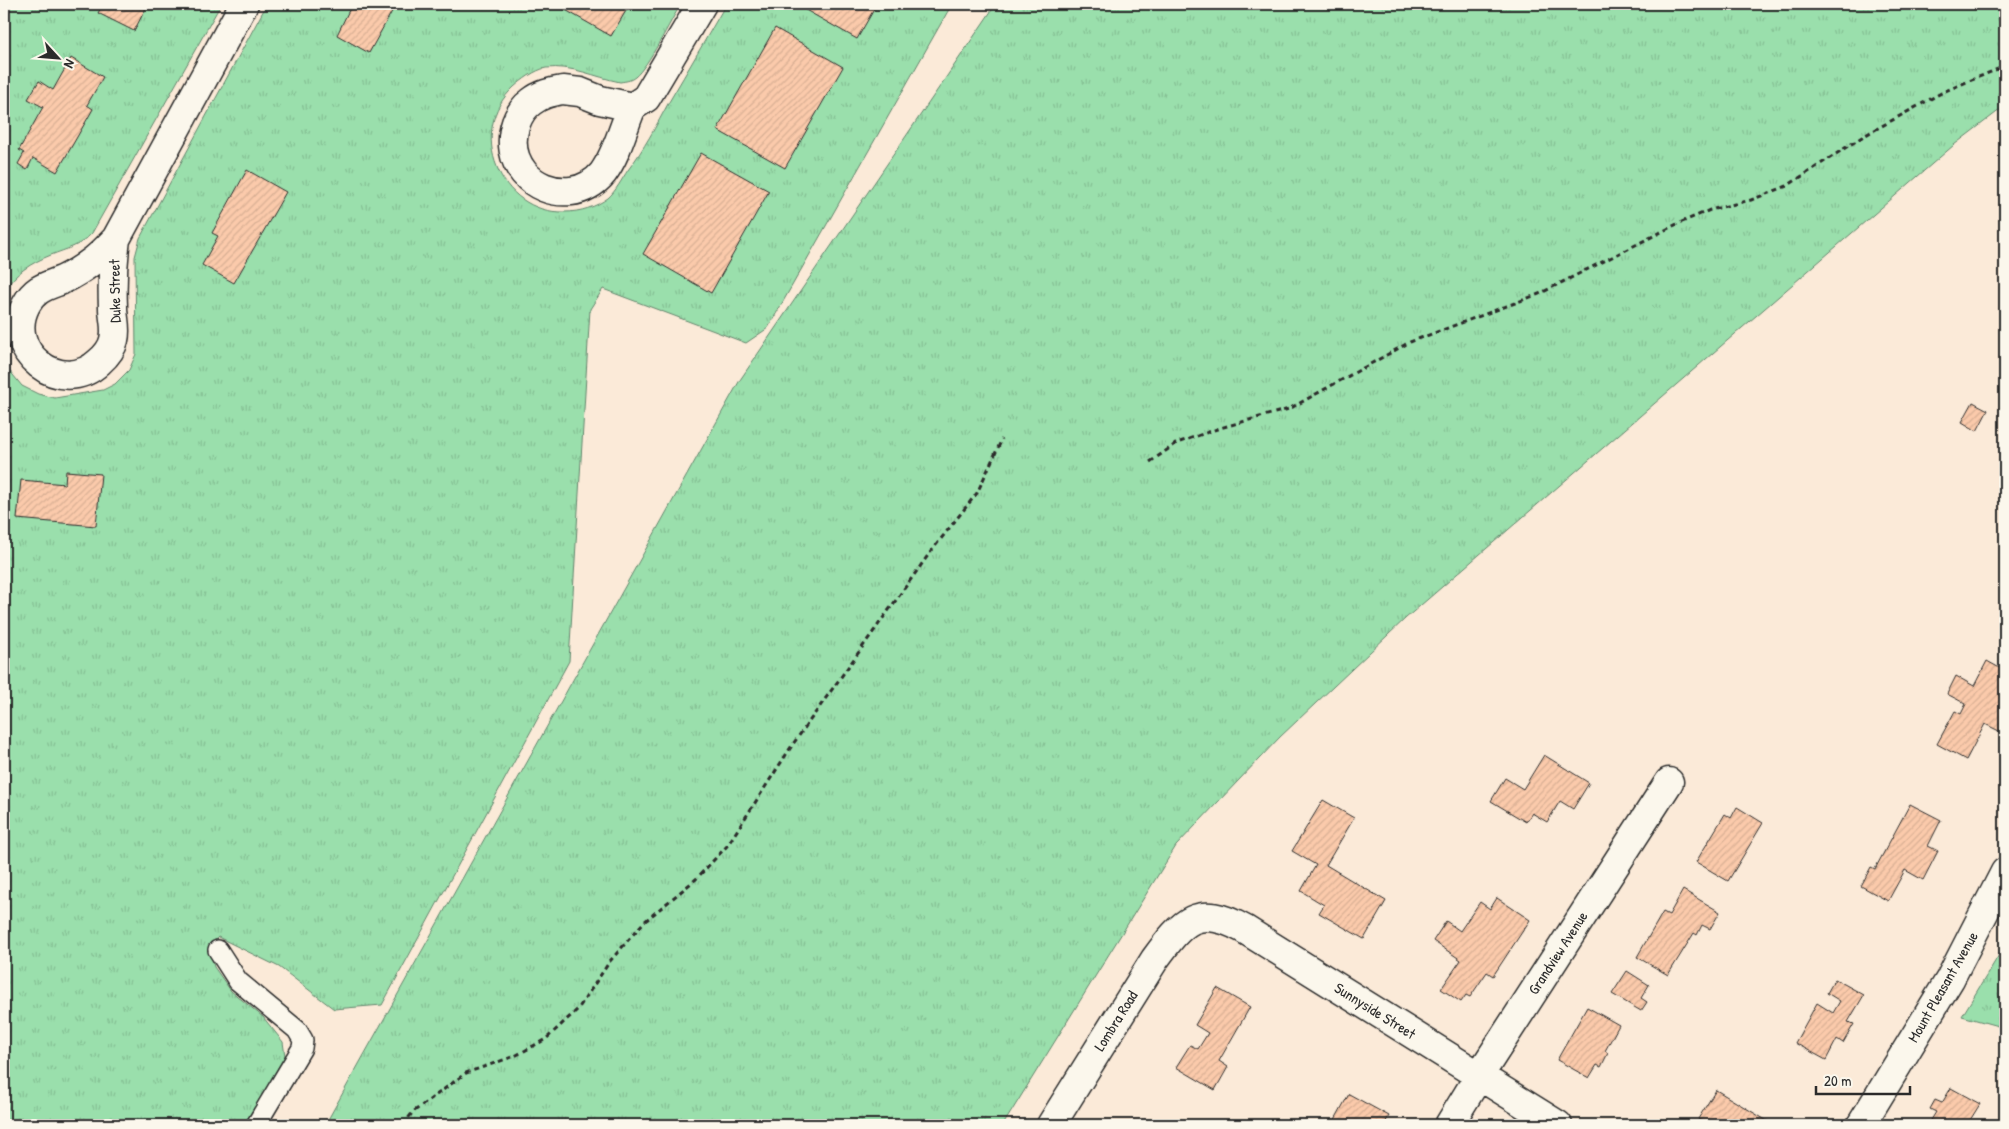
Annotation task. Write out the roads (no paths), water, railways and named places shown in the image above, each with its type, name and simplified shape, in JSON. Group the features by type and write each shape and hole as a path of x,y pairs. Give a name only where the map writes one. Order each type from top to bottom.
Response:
{"street":[{"name":"Duke Street","path":"116,239 113,263 113,310 116,326 114,342 106,356 94,367 79,374 63,375 47,370 35,361 26,349 21,334 21,319 26,305 35,292 48,284 63,280 96,259 116,239 244,4"},
{"path":"632,107 600,100 580,92 563,90 546,93 530,102 519,116 513,132 513,150 519,167 531,180 544,188 560,192 576,191 590,184 603,174 611,160 632,107 646,98 702,4"},
{"name":"Grandview Avenue","path":"1449,1125 1669,782"},
{"name":"Mount Pleasant Avenue","path":"1861,1125 1950,979 2005,872"},
{"name":"Sunnyside Street","path":"1187,922 1199,917 1212,916 1229,921 1558,1125"},
{"name":"Lombra Road","path":"1051,1125 1155,959 1174,934 1187,922"}],"lane":[{"path":"218,950 238,981 297,1030 303,1040 302,1048 256,1125"}]}
